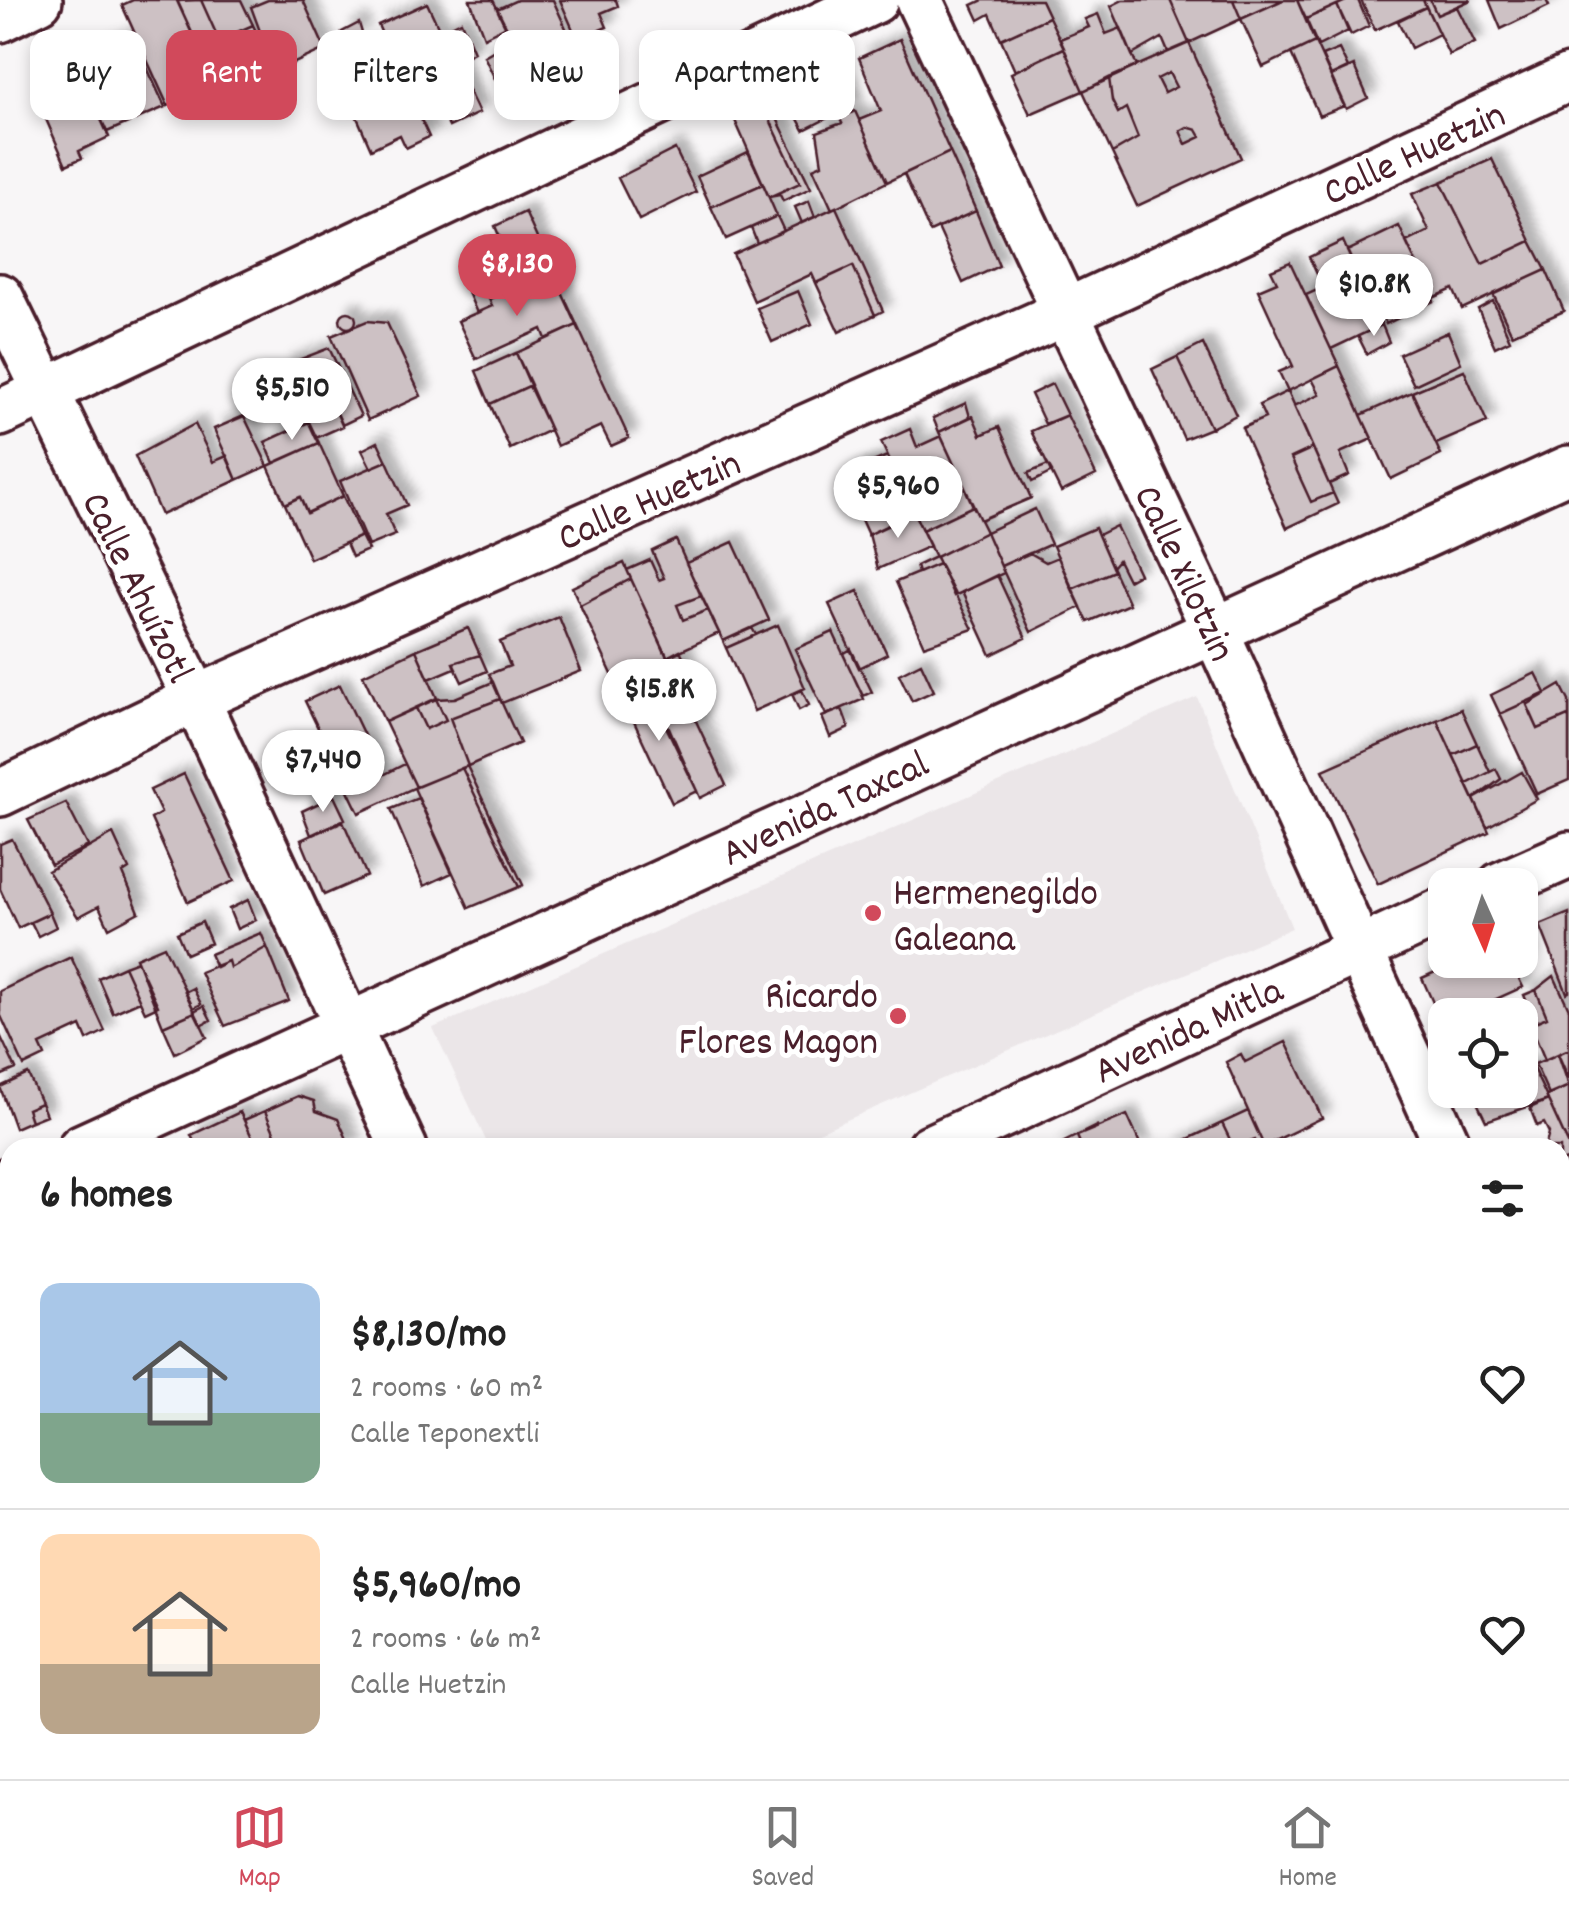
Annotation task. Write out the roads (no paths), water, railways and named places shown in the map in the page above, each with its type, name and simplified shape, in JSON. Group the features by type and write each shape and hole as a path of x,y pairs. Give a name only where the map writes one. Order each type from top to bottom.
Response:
{"street":[{"path":"0,19 40,0"},
{"path":"0,412 875,0"},
{"name":"Calle Xilotzin","path":"919,0 1214,628 1356,950 1445,1138"},
{"name":"Calle Huetzin","path":"0,792 196,698 1066,312 1569,78"},
{"name":"Calle Ahuízotl","path":"0,297 196,698 399,1138"},
{"name":"Avenida Taxcal","path":"102,1138 1569,469"},
{"path":"1538,868 1569,854"},
{"name":"Avenida Mitla","path":"952,1138 1428,918"}],"place":[{"name":"Hermenegildo Galeana","path":"873,913"},
{"name":"Ricardo Flores Magon","path":"898,1016"}]}
